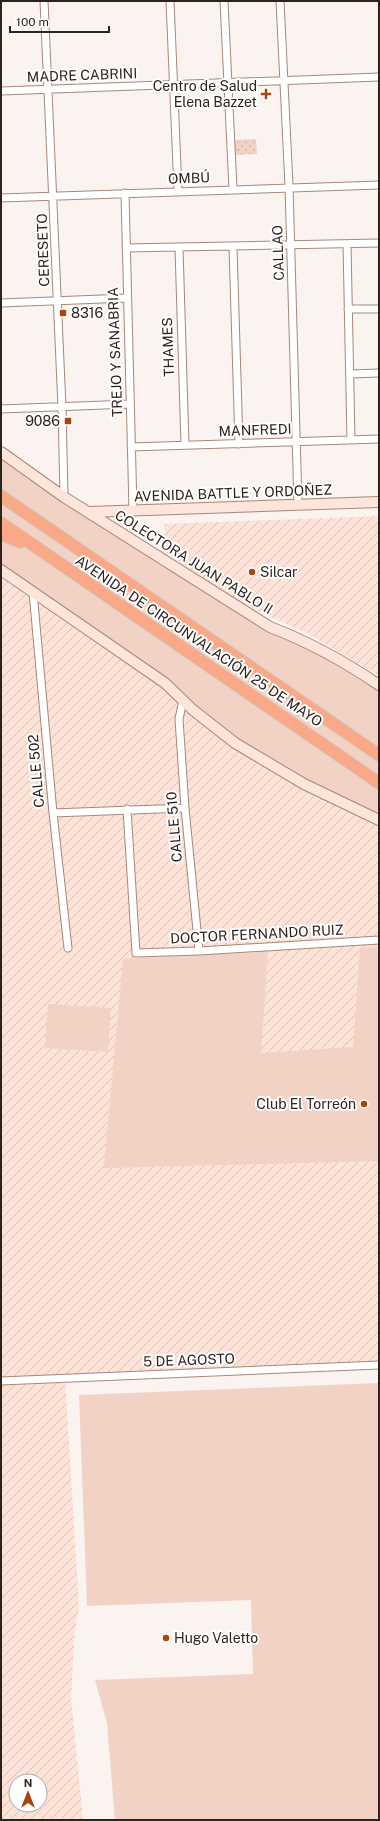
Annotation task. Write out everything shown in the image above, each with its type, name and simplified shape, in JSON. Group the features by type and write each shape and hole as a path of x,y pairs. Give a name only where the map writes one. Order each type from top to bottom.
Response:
{"highway":[{"name":"AVENIDA DE CIRCUNVALACIÓN 25 DE MAYO","path":"3,497 379,755"},
{"name":"AVENIDA DE CIRCUNVALACIÓN 25 DE MAYO","path":"1,523 379,783"},
{"path":"1,534 41,550"}],"main road":[{"name":"COLECTORA JUAN PABLO II","path":"1,452 64,497 270,627 304,640 350,665 379,685"},
{"name":"AVENIDA BATTLE Y ORDOÑEZ","path":"89,512 379,502"},
{"path":"1,570 165,683 234,744 304,784 379,820"}],"street":[{"name":"CERESETO","path":"44,1 58,301 64,497"},
{"path":"170,1 178,191"},
{"path":"224,1 233,189"},
{"name":"CALLAO","path":"280,1 289,186 298,505"},
{"name":"MADRE CABRINI","path":"1,91 379,77"},
{"name":"OMBÚ","path":"1,198 289,186 379,185"},
{"name":"TREJO Y SANABRIA","path":"125,194 126,298 133,510"},
{"path":"126,248 379,243"},
{"path":"347,244 352,440"},
{"path":"233,247 239,444"},
{"name":"THAMES","path":"179,248 185,445"},
{"path":"1,303 126,298"},
{"path":"348,309 379,309"},
{"path":"350,374 379,373"},
{"path":"1,409 130,404"},
{"name":"MANFREDI","path":"131,447 379,439"},
{"name":"CALLE 502","path":"33,592 53,813 68,948"},
{"name":"CALLE 510","path":"183,700 179,719 185,808 199,951"},
{"path":"53,813 185,808"},
{"name":"DOCTOR FERNANDO RUIZ","path":"127,809 136,953 199,951 379,940"},
{"name":"5 DE AGOSTO","path":"1,1381 379,1365"}],"shaded area":[{"path":"256,139 257,154 234,155 234,140"},
{"path":"1,452 270,627 379,685 379,820 235,743 165,683 1,570"},
{"name":"Silcar","path":"379,516 379,676 309,634 264,614 225,593 167,553 164,524"},
{"path":"1,570 379,820 379,1365 65,1378 79,1608 75,1629 71,1697 83,1820 1,1820"},
{"path":"379,947 379,1161 104,1168 123,959 268,952 261,1053 353,1047 360,948"},
{"path":"48,1004 111,1008 108,1052 45,1048"},
{"path":"379,1383 379,1820 115,1820 107,1723 95,1680 253,1674 251,1600 87,1606 79,1395"}],"place":[{"name":"Centro de Salud Elena Bazzet","path":"266,94"},
{"name":"8316","path":"63,313"},
{"name":"9086","path":"68,421"},
{"name":"Silcar","path":"252,572"},
{"name":"Club El Torreón","path":"364,1104"},
{"name":"Hugo Valetto","path":"166,1638"}]}
